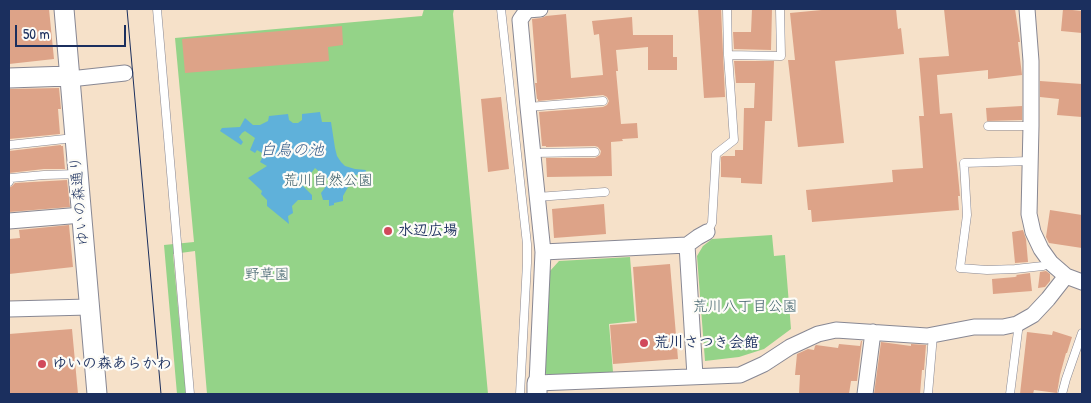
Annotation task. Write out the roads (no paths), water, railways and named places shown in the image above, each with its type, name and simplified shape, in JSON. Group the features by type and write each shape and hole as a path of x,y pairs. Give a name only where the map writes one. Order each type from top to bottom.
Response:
{"street":[{"name":"ゆいの森通り","path":"64,9 97,394"},
{"path":"540,9 527,10 520,20 543,252 537,389 695,376 740,375 764,364 790,347 818,334 836,330 927,336 974,327 1003,327 1020,323 1033,315 1066,276"},
{"path":"1027,9 1031,61 1030,214 1034,232 1041,249 1051,263 1066,276 1082,282"},
{"path":"9,78 69,77 125,73"},
{"path":"9,221 82,215"},
{"path":"543,252 687,246 707,232"},
{"path":"687,246 695,376"},
{"path":"9,309 89,307"},
{"path":"865,394 873,332"}],"lane":[{"path":"157,9 190,394"},
{"path":"501,9 527,244 520,394"},
{"path":"707,232 712,223 716,154 734,140 726,9"},
{"path":"728,55 781,56 780,9"},
{"path":"528,107 603,102"},
{"path":"988,126 1031,126"},
{"path":"9,144 75,138"},
{"path":"533,153 595,152"},
{"path":"1030,161 964,163 967,215 960,268 987,270 1015,269 1043,266 1051,263"},
{"path":"9,182 11,178 78,174"},
{"path":"537,197 605,192"},
{"path":"1010,394 1020,323"},
{"path":"1062,394 1082,333"},
{"path":"928,394 933,335"}],"water":[{"name":"白鳥の池","path":"320,112 322,122 331,122 337,156 341,162 345,166 366,170 365,174 355,175 343,196 343,201 329,206 329,200 323,200 321,193 330,181 315,168 302,185 312,195 312,200 298,200 292,206 293,213 288,216 289,224 267,206 267,200 261,194 262,191 248,178 267,166 260,162 264,154 257,150 255,153 250,150 255,138 245,131 239,137 243,142 241,145 220,131 222,128 240,127 245,118 253,125 260,125 268,121 269,116 288,114 289,120 293,123 298,123 302,120 302,114"}],"tram line":[{"path":"127,9 161,394"}],"place":[{"name":"水辺広場","path":"388,231"},
{"name":"荒川さつき会館","path":"644,343"},
{"name":"ゆいの森あらかわ","path":"42,364"}],"park label":[{"name":"荒川自然公園","path":"328,181"},
{"name":"野草園","path":"267,275"},
{"name":"荒川八丁目公園","path":"745,307"}]}
